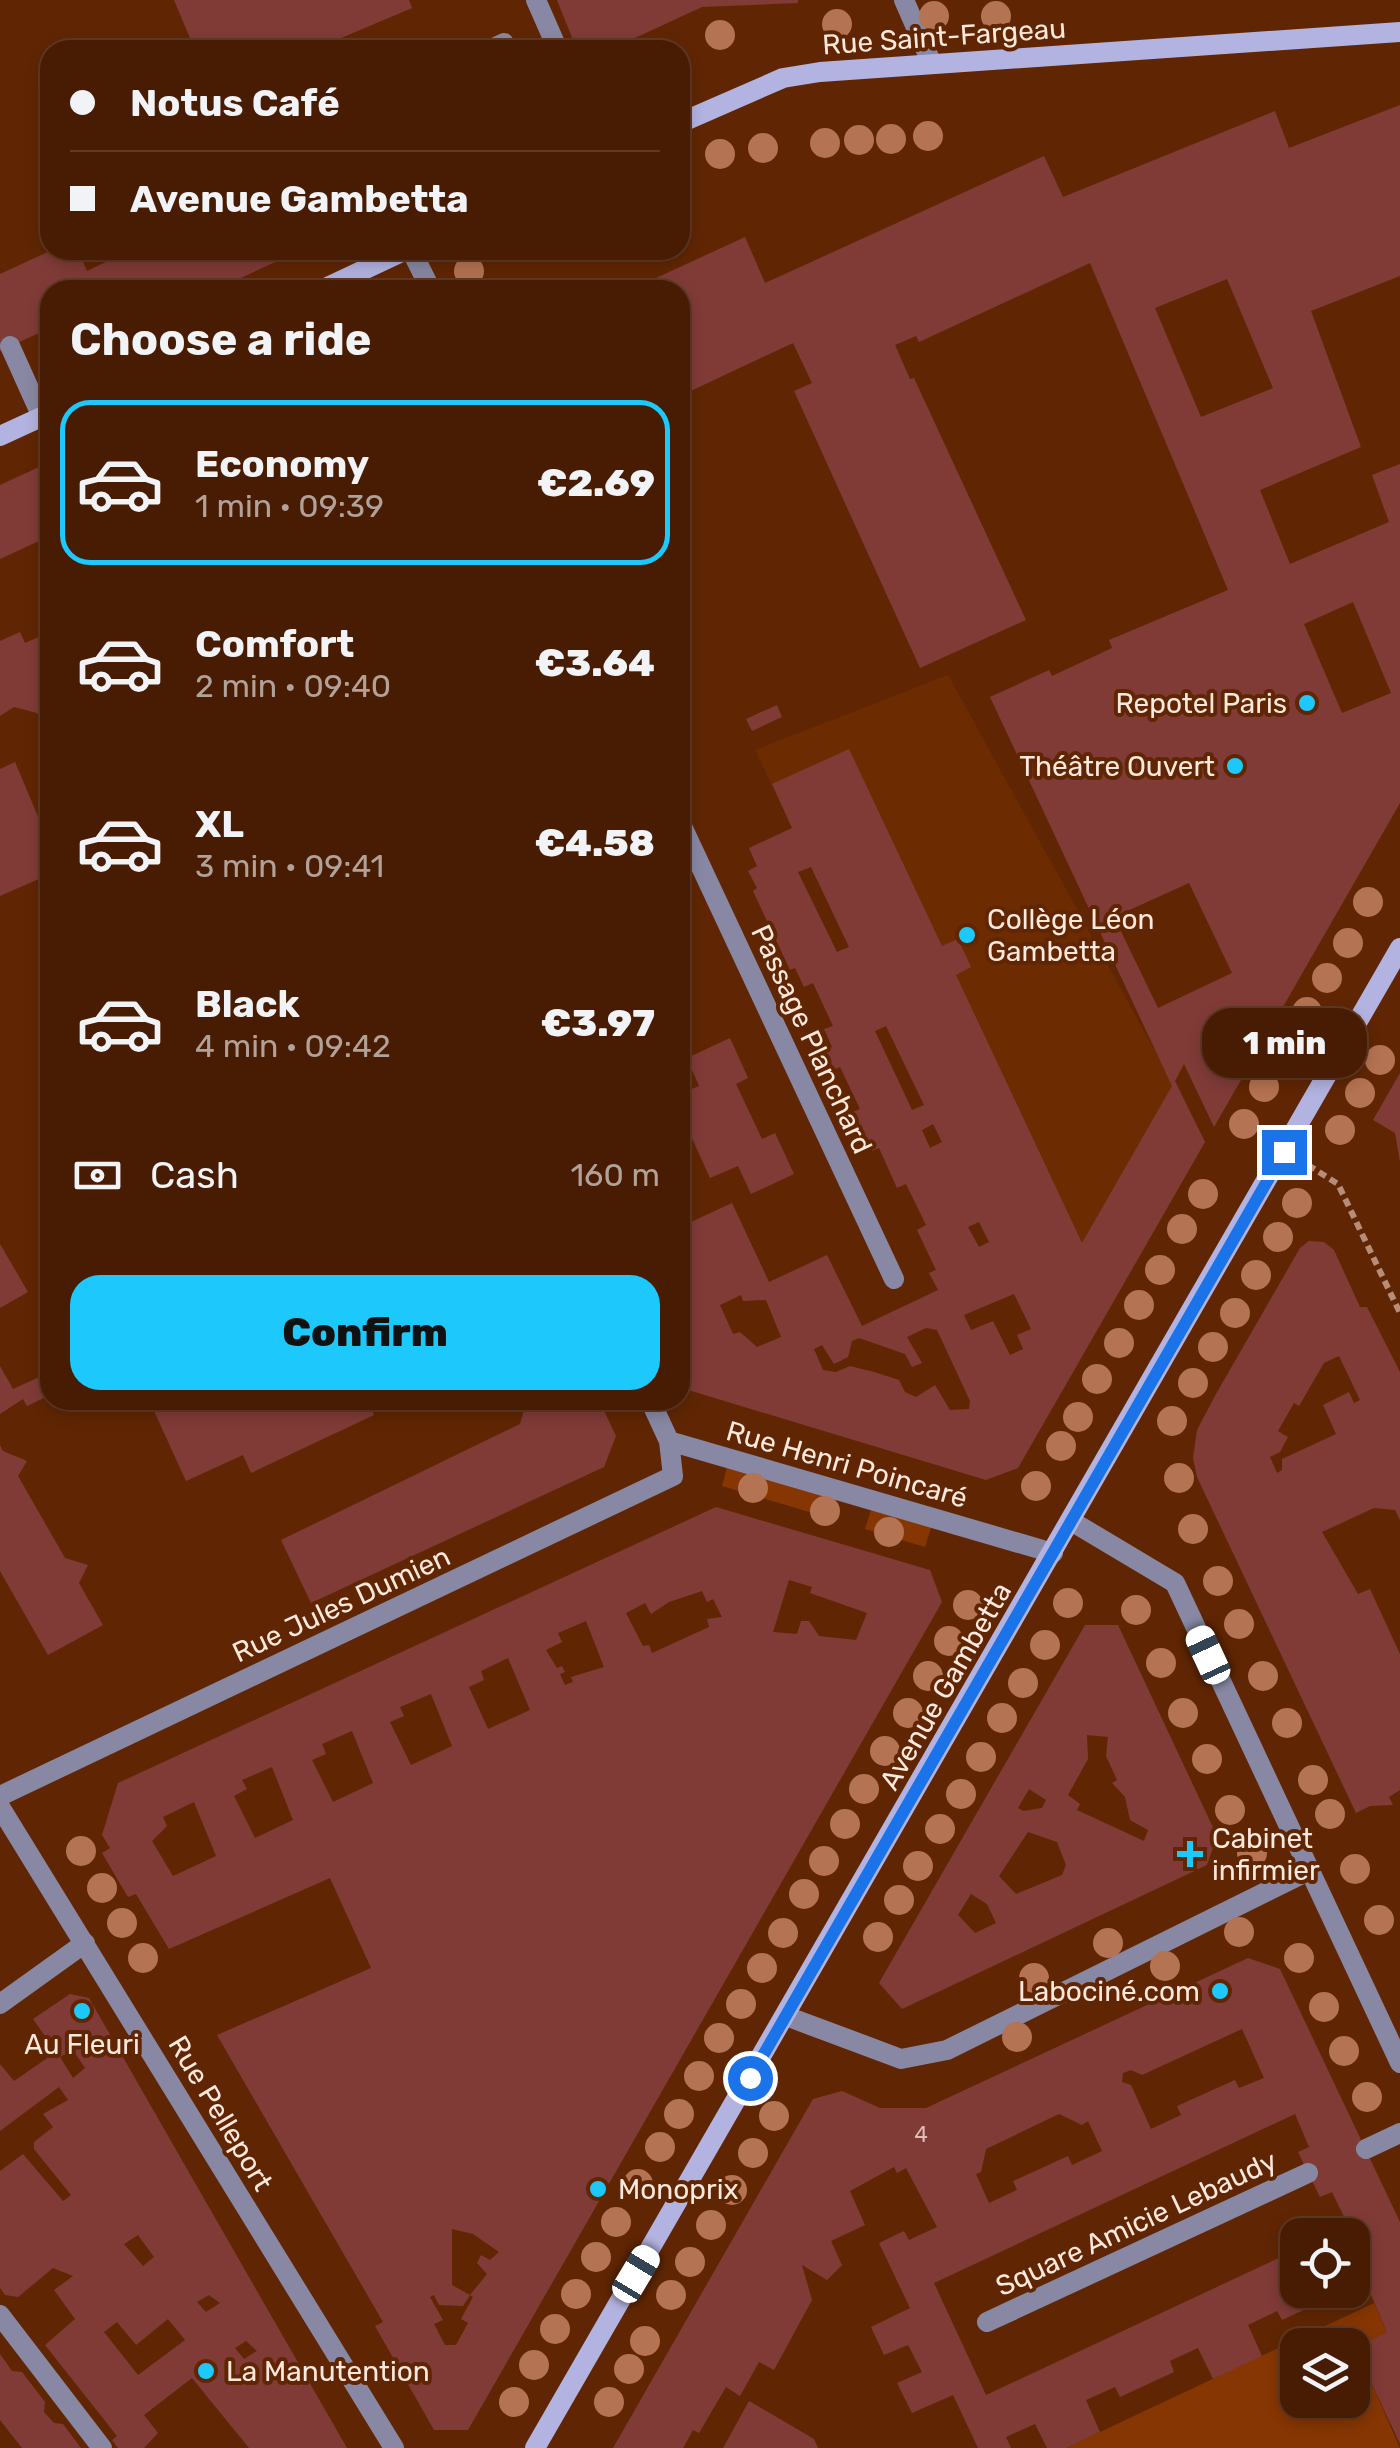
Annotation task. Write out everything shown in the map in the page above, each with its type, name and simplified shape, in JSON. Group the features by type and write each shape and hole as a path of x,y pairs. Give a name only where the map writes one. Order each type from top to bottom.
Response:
{"main road":[{"name":"Rue Saint-Fargeau","path":"690,119 783,78 1400,32"},
{"path":"337,280 370,260"},
{"path":"0,436 40,418"},
{"name":"Avenue Gambetta","path":"534,2448 1400,948"}],"street":[{"path":"536,0 554,40"},
{"path":"904,0 932,64"},
{"path":"10,346 40,404"},
{"name":"Passage Planchard","path":"690,843 894,1279"},
{"path":"655,1410 669,1441"},
{"name":"Rue Henri Poincaré","path":"669,1441 1053,1554"},
{"name":"Rue Jules Dumien","path":"0,1796 672,1476 669,1441"},
{"path":"1071,1521 1174,1583 1400,2064"},
{"name":"Rue Pelleport","path":"0,1806 394,2448"},
{"path":"786,2016 901,2059 947,2050 1310,1870"},
{"path":"0,2004 85,1943"},
{"path":"1366,2149 1400,2134"},
{"name":"Square Amicie Lebaudy","path":"987,2322 1308,2173"},
{"path":"0,2315 102,2448"}],"path":[{"path":"1284,1152 1338,1184 1400,1313"}],"shaded area":[{"name":"Collège Léon Gambetta","path":"948,675 1205,1142 1062,1392 755,750"},
{"path":"728,1464 833,1496 826,1517 722,1486"},
{"path":"872,1507 932,1525 925,1547 865,1529"},
{"path":"1374,2303 1387,2332 1370,2341 1370,2328 1321,2328"},
{"path":"1280,2347 1280,2418 1370,2418 1370,2380 1400,2448 1066,2448"}],"building":[{"path":"174,0 409,0 412,8 337,40 191,40"},
{"path":"557,0 798,0 702,7 631,40 573,40"},
{"path":"1400,105 1400,276 1311,311 1361,447 1260,490 1290,564 1389,522 1372,475 1400,464 1400,803 1214,1127 1184,1064 1175,1081 1205,1142 1018,1468 986,1480 690,1391 690,1222 732,1203 769,1282 827,1255 862,1326 938,1290 929,1273 936,1270 917,1230 926,1225 906,1184 897,1188 879,1148 872,1151 853,1112 860,1109 840,1067 833,1070 824,1050 832,1047 824,1029 833,1026 813,983 804,987 795,968 790,970 753,891 757,888 748,871 757,866 749,848 792,828 772,784 849,749 942,946 958,939 971,967 956,975 1082,1243 1172,1086 990,697 1049,670 1052,676 1112,648 1109,640 1228,590 1090,263 919,342 916,336 895,345 1026,620 920,668 794,391 812,383 793,343 690,391 690,280 652,280 745,237 765,283 1044,156 1063,197 1275,111 1289,148","holes":["1227,279 1273,388 1201,417 1155,308","1353,602 1391,693 1342,713 1304,624","811,867 849,947 837,952 798,872","1189,883 1232,973 1158,1008 1114,917","886,1026 924,1105 912,1110 875,1031","933,1124 942,1142 930,1148 922,1130","979,1222 989,1242 979,1247 968,1227","1014,1294 1031,1329 1017,1335 1023,1349 1010,1355 993,1321 971,1330 964,1315","741,1295 743,1301 766,1300 781,1337 757,1347 740,1332 733,1334 720,1305","926,1328 937,1330 970,1401 969,1409 950,1410 935,1385 916,1397 905,1392 899,1380 874,1372 850,1366 836,1372 823,1370 814,1349 822,1345 834,1364 848,1357 852,1341 859,1338 905,1354 912,1367 922,1363 907,1337"]},
{"path":"40,256 40,260 82,260 87,271 110,260 280,260 236,280 40,280 40,333 0,351 0,274"},
{"path":"40,467 40,541 0,559 0,485"},
{"path":"20,632 25,643 40,636 40,719 37,713 14,707 0,716 0,641"},
{"path":"777,705 782,717 752,731 746,719"},
{"path":"15,762 40,821 40,878 0,896 0,769"},
{"path":"730,1038 748,1078 736,1084 762,1139 775,1133 794,1174 751,1194 738,1166 710,1178 690,1134 690,1090 699,1086 690,1057"},
{"path":"1400,1073 1400,1162 1395,1133 1373,1120"},
{"path":"1309,1241 1324,1242 1334,1250 1360,1307 1367,1307 1400,1372 1400,1520 1395,1510 1374,1508 1322,1532 1358,1594 1370,1589 1400,1654 1400,1790 1389,1797 1393,1805 1370,1806 1356,1813 1197,1477 1193,1458 1197,1430 1300,1248","holes":["1339,1356 1360,1400 1354,1403 1349,1392 1323,1405 1336,1434 1282,1459 1282,1470 1277,1473 1270,1457 1280,1452 1288,1437 1278,1431 1294,1403 1299,1406 1324,1363"]},
{"path":"0,1244 28,1292 0,1308"},
{"path":"0,1366 13,1389 40,1377 40,1400 27,1406 23,1399 0,1414"},
{"path":"154,1410 372,1410 374,1415 251,1473 243,1455 186,1481"},
{"path":"524,1410 604,1410 616,1436 604,1467 311,1603 281,1540 520,1424"},
{"path":"0,1445 3,1451 27,1461 18,1476 65,1558 88,1565 79,1583 103,1625 48,1655 0,1571"},
{"path":"716,1507 930,1570 942,1602 468,2430 434,2430 375,2326 383,2322 217,2035 371,1968 330,1878 169,1949 136,1894 128,1897 102,1853 110,1848 102,1835 118,1783","holes":["789,1580 812,1587 810,1593 867,1613 856,1640 819,1636 809,1621 801,1621 797,1634 773,1632","702,1591 707,1602 713,1599 722,1617 707,1619 709,1627 652,1653 649,1645 643,1646 626,1613 645,1603 651,1614 669,1602","586,1621 604,1667 571,1677 573,1682 565,1685 560,1674 565,1672 562,1666 557,1668 546,1650 562,1642 558,1633","508,1658 530,1710 488,1729 469,1687 484,1680 481,1671","431,1694 452,1746 411,1765 390,1722 404,1716 400,1707","352,1731 373,1783 333,1802 312,1760 326,1754 322,1744","272,1767 293,1820 255,1838 234,1796 247,1789 242,1780","194,1802 216,1856 173,1876 152,1841 167,1826 163,1817","452,2229 473,2234 499,2252 490,2260 481,2255 477,2263 487,2274 470,2295 452,2285","434,2295 439,2305 463,2306 470,2295 473,2297 461,2319 468,2323 456,2345 445,2345 434,2324 443,2320 430,2297"]},
{"path":"1085,1625 1118,1625 1217,1836 1207,1865 902,2009 879,1983","holes":["1087,1735 1108,1737 1106,1756 1117,1780 1112,1783 1125,1797 1130,1820 1148,1830 1144,1841 1077,1810 1080,1804 1068,1795 1088,1759","1029,1789 1046,1800 1042,1808 1018,1808","1028,1832 1057,1842 1066,1865 1062,1875 1016,1894 999,1876","971,1894 987,1904 996,1923 975,1933 958,1915"]},
{"path":"1248,1958 1280,1969 1400,2222 1400,2444 1370,2380 1370,2340 1387,2332 1370,2293 1370,2218 1345,2218 1332,2192 1320,2197 1298,2152 1309,2147 1295,2114 934,2283 986,2395 1280,2257 1280,2308 1308,2308 1282,2320 1277,2311 1248,2325 1262,2356 1213,2379 1198,2348 1170,2361 1174,2372 1120,2397 1115,2387 1086,2400 1100,2432 1066,2448 1047,2448 1035,2424 1006,2437 1011,2448 978,2448 953,2395 912,2413 897,2383 922,2372 908,2345 884,2355 871,2327 910,2308 879,2243 904,2231 909,2240 937,2227 906,2168 897,2173 894,2167 850,2191 865,2225 831,2241 842,2265 827,2280 802,2265 812,2300 774,2370 759,2362 740,2396 726,2387 699,2433 693,2430 683,2448 613,2448 813,2099 842,2091 880,2108 926,2108","holes":["1242,2029 1264,2078 1239,2088 1235,2080 1177,2106 1181,2115 1151,2129 1131,2085 1122,2082 1123,2073 1131,2070 1142,2075","1059,2114 1082,2125 1088,2121 1102,2151 1072,2165 1068,2156 1013,2181 1017,2190 989,2203 976,2174 981,2172 986,2149"]},
{"path":"70,1994 89,1998 347,2448 249,2448 192,2378 144,2415 158,2433 144,2448 118,2448 112,2440 117,2436 45,2345 75,2319 54,2290 73,2276 53,2268 18,2297 5,2295 0,2288 0,2171 23,2154 63,2201 71,2195 34,2149 34,2142 53,2127 43,2114 68,2100 59,2087 0,2131 0,2064 14,2081 56,2052 33,2019","holes":["73,2050 85,2068 73,2078 60,2057","138,2235 154,2257 143,2266 124,2244","209,2295 220,2303 206,2312 197,2302","168,2319 185,2340 138,2375 104,2332 117,2322 136,2345","246,2341 257,2351 244,2359 235,2348"]},
{"path":"0,2354 12,2371 22,2372 45,2402 44,2412 54,2423 63,2424 81,2448 22,2448 0,2420"},
{"path":"749,2401 814,2439 818,2448 723,2448"}],"place":[{"name":"Repotel Paris","path":"1307,703"},
{"name":"Théâtre Ouvert","path":"1235,766"},
{"name":"Collège Léon Gambetta","path":"967,935"},
{"name":"Cabinet infirmier","path":"1190,1854"},
{"name":"Labociné.com","path":"1220,1991"},
{"name":"Au Fleuri","path":"82,2011"},
{"name":"Monoprix","path":"598,2189"},
{"name":"La Manutention","path":"206,2371"}],"route":[{"path":"750,2078 1284,1152"}]}
